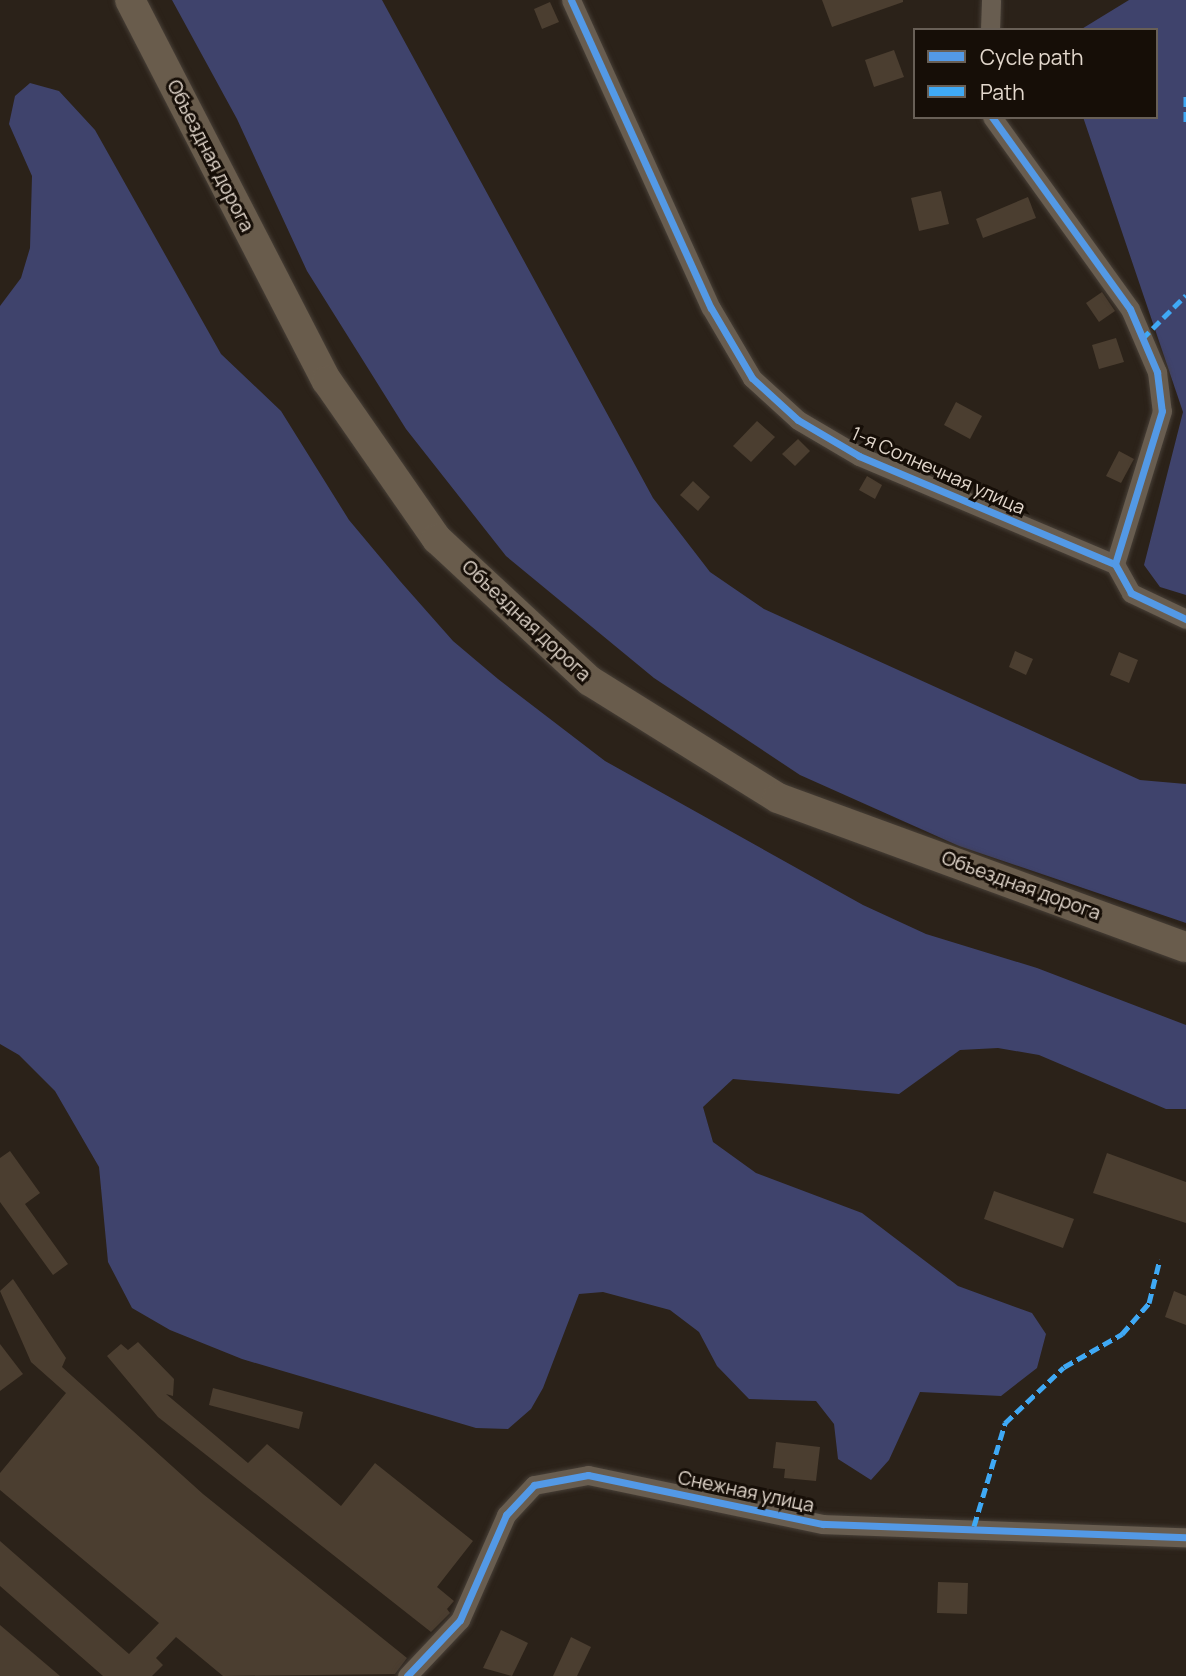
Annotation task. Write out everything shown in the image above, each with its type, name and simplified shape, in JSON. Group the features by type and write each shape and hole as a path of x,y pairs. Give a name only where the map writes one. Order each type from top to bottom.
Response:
{"main road":[{"name":"Объездная дорога","path":"130,0 327,381 437,539 590,681 778,798 1186,947"}],"street":[{"name":"1-я Солнечная улица","path":"571,0 711,308 752,378 798,420 859,456 1115,564"},
{"path":"990,28 991,0"},
{"path":"993,119 1130,309 1157,372 1162,411 1115,564 1131,593 1186,619"},
{"name":"Снежная улица","path":"407,1676 460,1620 506,1515 534,1485 589,1475 823,1524 1186,1537"}],"shaded area":[{"path":"172,0 382,0 653,498 710,572 764,609 1140,780 1186,784 1186,923 959,846 800,775 654,678 506,556 406,429 307,271 237,119"},
{"path":"1129,0 1186,0 1186,595 1160,587 1144,565 1183,412 1084,119 1158,119 1158,28 1083,28"},
{"path":"30,83 59,91 95,130 221,354 281,411 349,520 400,581 453,641 498,679 605,761 863,905 926,934 1037,968 1186,1025 1186,1109 1166,1109 1039,1055 998,1048 960,1050 899,1094 733,1079 703,1107 713,1142 756,1173 862,1213 958,1286 1032,1313 1046,1334 1037,1368 1001,1396 920,1392 889,1460 871,1480 838,1459 834,1424 816,1401 749,1399 717,1366 699,1332 670,1310 603,1292 579,1294 543,1388 531,1409 508,1429 476,1428 242,1359 170,1330 132,1308 108,1262 99,1167 55,1091 19,1055 0,1044 0,306 21,278 30,248 32,176 9,124 15,96"}],"building":[{"path":"822,0 903,0 903,2 832,27"},
{"path":"550,2 559,22 542,29 534,9"},
{"path":"894,50 904,77 874,87 865,60"},
{"path":"941,191 949,224 919,231 911,198"},
{"path":"1028,197 1036,218 983,238 976,219"},
{"path":"1102,292 1115,311 1099,322 1086,303"},
{"path":"1116,338 1124,362 1099,369 1092,345"},
{"path":"956,402 982,416 970,439 944,425"},
{"path":"757,421 775,437 751,462 733,446"},
{"path":"798,439 810,451 795,466 782,454"},
{"path":"1119,451 1134,459 1121,483 1106,476"},
{"path":"867,476 882,485 875,499 859,490"},
{"path":"693,481 710,497 698,511 680,495"},
{"path":"1015,651 1033,659 1026,675 1009,667"},
{"path":"1119,652 1138,660 1129,683 1110,675"},
{"path":"10,1151 40,1193 25,1204 68,1264 53,1275 0,1202 0,1158"},
{"path":"1107,1153 1186,1182 1186,1223 1093,1193"},
{"path":"994,1191 1074,1219 1063,1248 984,1219"},
{"path":"13,1279 66,1358 62,1367 203,1494 407,1658 395,1674 223,1676 176,1637 156,1658 163,1665 152,1676 103,1676 0,1586 0,1541 129,1654 159,1623 0,1490 0,1473 66,1393 31,1362 0,1291"},
{"path":"1174,1291 1186,1296 1186,1325 1165,1317"},
{"path":"138,1342 174,1379 173,1396 166,1394 248,1463 267,1444 341,1506 375,1463 473,1541 437,1587 454,1601 447,1609 450,1613 431,1632 158,1417 107,1356 121,1344 128,1350"},
{"path":"0,1344 23,1374 0,1391"},
{"path":"213,1388 303,1412 299,1429 209,1405"},
{"path":"776,1442 820,1447 816,1481 784,1478 785,1469 773,1468"},
{"path":"938,1582 968,1583 967,1614 937,1613"},
{"path":"0,1625 60,1676 0,1676"},
{"path":"501,1630 528,1643 512,1676 483,1668"},
{"path":"571,1637 591,1647 577,1676 553,1676"}],"marked path":[{"path":"1186,96 1186,124"},
{"path":"1142,339 1186,295"},
{"path":"974,1526 1005,1423 1064,1367 1122,1334 1149,1303 1160,1259"}],"cycle path":[{"path":"571,0 711,308 752,378 798,420 859,456 1115,564 1131,593 1186,619"},
{"path":"993,119 1130,309 1157,372 1162,411 1115,564"},
{"path":"407,1676 460,1620 506,1515 534,1485 588,1475 823,1524 1186,1537"}]}
